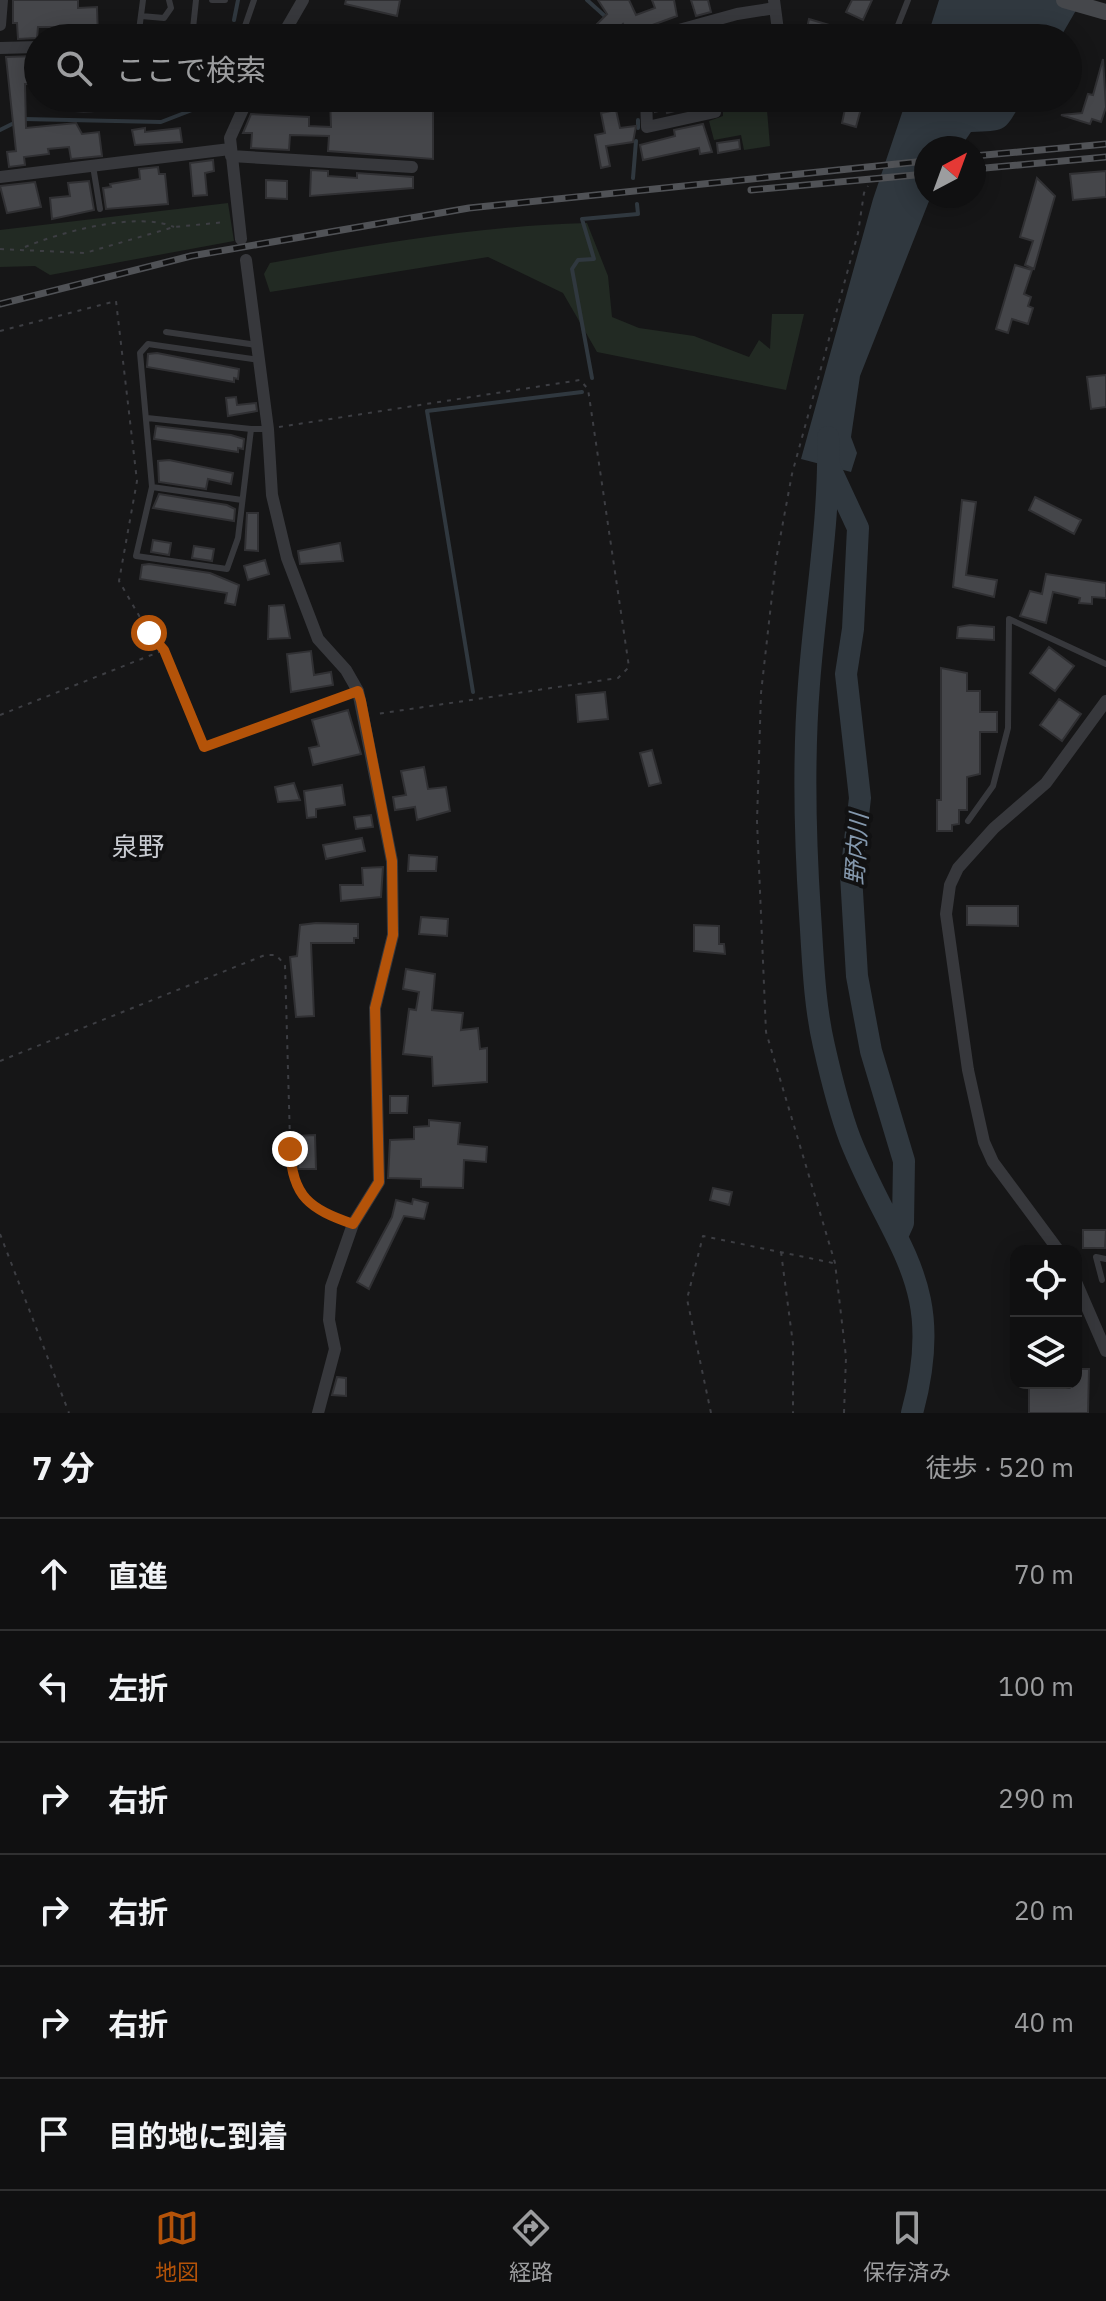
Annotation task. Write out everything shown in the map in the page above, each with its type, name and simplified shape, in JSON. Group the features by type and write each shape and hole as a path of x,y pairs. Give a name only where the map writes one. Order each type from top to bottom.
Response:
{"main road":[{"path":"1064,0 1101,10"}],"street":[{"path":"0,25 2,0"},
{"path":"289,24 303,0"},
{"path":"704,24 774,4 777,24"},
{"path":"0,48 24,47"},
{"path":"240,112 231,129 230,153 241,239"},
{"path":"646,112 647,127 715,112"},
{"path":"0,177 230,153 412,167"},
{"path":"246,260 268,429 272,495 287,558 318,639 346,670 358,691 392,861 393,935 375,1008 379,1182 353,1224 331,1287 329,1320 335,1349 318,1413"},
{"path":"1055,1245 993,1162 984,1142 968,1070 946,914 950,885 958,868 994,828 1046,783 1106,701"},
{"path":"1082,1296 1106,1351"}],"lane":[{"path":"140,24 143,0"},
{"path":"141,16 164,18 171,8 169,0"},
{"path":"193,24 196,0"},
{"path":"212,0 225,0"},
{"path":"246,24 254,0"},
{"path":"899,24 908,0"},
{"path":"93,166 100,209"},
{"path":"166,332 257,345"},
{"path":"251,429 238,538 227,569 136,556 152,487 140,353 148,344 259,360"},
{"path":"147,418 268,429"},
{"path":"152,487 242,500"},
{"path":"968,821 993,786 1008,728 1009,619 1106,664"},
{"path":"1102,1280 1096,1257 1106,1259"}],"path":[{"path":"844,1413 846,1357 835,1263 766,1032 761,968 758,778 763,678 776,560 792,474 868,186"},
{"path":"0,249 85,253 174,227 239,221"},
{"path":"24,248 49,237 92,227 146,222 174,227"},
{"path":"0,331 116,301 137,481 119,581 149,633 164,650 204,747 358,691"},
{"path":"268,429 580,380 588,389 629,667 626,673 618,678 364,716"},
{"path":"0,715 164,650"},
{"path":"0,1061 265,955 276,955 285,965 291,1175 312,1207 353,1224"},
{"path":"0,1234 69,1413"},
{"path":"711,1413 687,1299 703,1236 835,1263"},
{"path":"781,1252 793,1344 793,1413"}],"shaded area":[{"path":"939,0 1082,0 1068,24 931,24"},
{"path":"723,112 767,112 770,146 744,150 741,135 714,140 709,121 723,116"},
{"path":"902,112 1016,112 999,130 971,132 968,136 914,136 914,208 926,208 860,376 851,437 857,453 851,472 801,459 873,199"},
{"path":"228,203 234,241 50,275 35,266 0,267 0,230"},
{"path":"587,223 608,276 612,317 639,328 694,336 749,357 759,340 770,349 772,314 804,314 786,390 597,352 563,293 488,257 270,292 264,274 270,263 388,243 467,232"}],"building":[{"path":"13,0 78,0 78,8 97,7 98,24 24,24 24,39 18,39 17,23 13,23"},
{"path":"346,0 400,0 397,16 345,4"},
{"path":"598,0 629,0 636,15 655,8 652,0 674,0 677,16 655,24 597,24 607,14"},
{"path":"691,0 708,0 711,12 696,16"},
{"path":"852,0 872,0 863,20 846,12"},
{"path":"809,19 826,24 808,24"},
{"path":"24,56 26,128 76,123 82,134 99,132 102,156 71,159 69,147 48,149 49,154 24,157 25,165 9,167 7,152 16,151 6,57"},
{"path":"1103,59 1106,107 1101,122 1092,119 1090,124 1061,115 1082,113 1088,94 1093,95"},
{"path":"330,112 433,112 433,159 328,151 329,136 290,135 289,150 251,148 252,133 243,133 251,114 309,117 309,126 331,127"},
{"path":"616,112 620,128 636,126 633,142 606,146 610,166 601,168 595,135 605,133 601,113"},
{"path":"844,112 860,112 856,127 842,123"},
{"path":"703,124 712,152 700,154 699,148 643,160 640,145 675,136 674,130"},
{"path":"145,128 145,132 180,128 182,142 135,145 132,130"},
{"path":"739,140 740,149 718,153 717,143"},
{"path":"213,160 214,171 205,173 207,195 193,196 190,163"},
{"path":"158,167 159,174 165,174 168,204 106,209 103,188 140,179 139,169"},
{"path":"311,170 328,171 328,176 357,178 357,173 413,177 413,188 310,196"},
{"path":"1106,171 1106,197 1073,200 1070,174"},
{"path":"1037,178 1055,196 1034,269 1025,265 1033,241 1020,237"},
{"path":"266,180 287,181 287,199 266,198"},
{"path":"89,181 94,210 52,219 50,198 70,196 68,183"},
{"path":"35,182 41,207 7,213 0,186"},
{"path":"1015,265 1032,270 1024,294 1031,297 1028,306 1033,308 1028,324 1012,319 1008,333 996,329"},
{"path":"157,353 239,369 238,379 234,378 234,382 147,367 148,354"},
{"path":"1106,375 1106,407 1091,409 1087,377"},
{"path":"236,397 237,405 256,403 257,411 228,416 226,398"},
{"path":"156,426 231,435 244,439 243,449 238,448 238,452 154,439"},
{"path":"169,460 233,473 231,484 208,479 206,489 159,482 158,461"},
{"path":"159,494 227,505 235,509 234,521 153,508"},
{"path":"1035,497 1081,520 1074,534 1029,510"},
{"path":"962,500 976,502 966,575 997,580 994,597 953,587"},
{"path":"247,513 258,513 258,551 245,550"},
{"path":"153,540 171,543 169,555 151,552"},
{"path":"340,543 343,561 300,564 298,551"},
{"path":"194,546 214,549 212,561 192,558"},
{"path":"265,560 269,574 248,580 244,566"},
{"path":"142,565 210,573 239,585 235,605 225,603 227,593 140,579"},
{"path":"1046,574 1106,583 1106,598 1092,597 1092,604 1079,603 1080,598 1053,592 1046,623 1020,616 1030,591 1042,594"},
{"path":"284,605 290,638 268,639 269,606"},
{"path":"958,627 994,627 994,640 957,638"},
{"path":"1049,647 1074,666 1055,691 1030,673"},
{"path":"311,651 314,675 331,672 333,685 291,692 287,654"},
{"path":"941,668 967,673 967,691 980,691 980,712 997,712 997,732 980,732 980,774 967,777 967,810 959,810 959,824 952,825 952,831 937,831 937,800 941,800"},
{"path":"605,692 608,719 578,722 576,695"},
{"path":"1059,699 1081,714 1062,741 1040,725"},
{"path":"348,710 361,754 313,765 309,748 319,746 312,720"},
{"path":"652,750 661,783 649,786 640,753"},
{"path":"424,767 428,789 446,787 450,811 417,820 415,807 395,810 393,797 406,795 401,771"},
{"path":"294,783 300,800 278,802 275,787"},
{"path":"342,785 345,805 316,809 316,817 307,818 304,791"},
{"path":"371,815 373,827 356,829 354,817"},
{"path":"362,838 365,851 326,859 323,845"},
{"path":"409,855 437,857 436,871 408,871"},
{"path":"383,867 381,897 341,901 340,885 363,885 362,868"},
{"path":"967,906 1018,906 1018,926 967,925"},
{"path":"421,917 448,919 447,936 419,934"},
{"path":"358,924 358,938 354,938 354,943 311,943 314,1016 296,1017 290,957 297,956 300,925"},
{"path":"694,925 719,926 719,944 724,944 725,954 694,951"},
{"path":"406,969 435,974 432,1010 463,1013 461,1030 478,1028 480,1049 487,1048 487,1082 433,1086 432,1057 403,1054 409,1009 416,1010 419,992 403,989"},
{"path":"390,1096 408,1096 407,1113 390,1113"},
{"path":"429,1120 460,1123 458,1144 487,1147 486,1162 464,1160 463,1188 421,1187 421,1179 388,1178 390,1140 414,1139 414,1127 429,1126"},
{"path":"315,1135 316,1169 298,1169 297,1136"},
{"path":"713,1188 732,1192 729,1205 710,1200"},
{"path":"413,1199 428,1203 424,1219 404,1216 369,1289 357,1282 392,1217 396,1200 412,1204"},
{"path":"1083,1230 1106,1230 1105,1248 1083,1248"},
{"path":"1082,1369 1089,1369 1088,1413 1029,1413 1029,1389 1082,1389"},
{"path":"337,1377 346,1378 346,1396 332,1395"}],"waterway":[{"path":"234,20 238,0"},
{"path":"587,0 607,18"},
{"path":"24,119 161,122 187,112"},
{"path":"638,120 638,128"},
{"path":"0,130 16,122"},
{"path":"633,178 636,141"},
{"path":"592,378 572,269 578,260 594,259 582,219 638,214 637,204"},
{"path":"473,692 427,411 582,392"},
{"name":"野内川","path":"828,437 827,499 806,741 805,799 814,980 824,1046 846,1128 866,1177 911,1268 920,1298 924,1331 912,1413"},
{"name":"野内川","path":"830,468 858,528 853,629 846,674 860,798 851,875 857,976 871,1051 904,1161 903,1223 898,1234"}],"railway":[{"path":"986,155 1106,144"},
{"path":"986,168 1106,157"},
{"path":"0,304 191,256 469,208 914,162"},
{"path":"751,190 914,175"}],"district":[{"name":"泉野","path":"138,846"}],"route":[{"path":"149,633 164,650 204,747 358,691 361,701 392,861 393,935 375,1008 381,1140 379,1182 353,1224 312,1207 291,1175 290,1149"}]}
